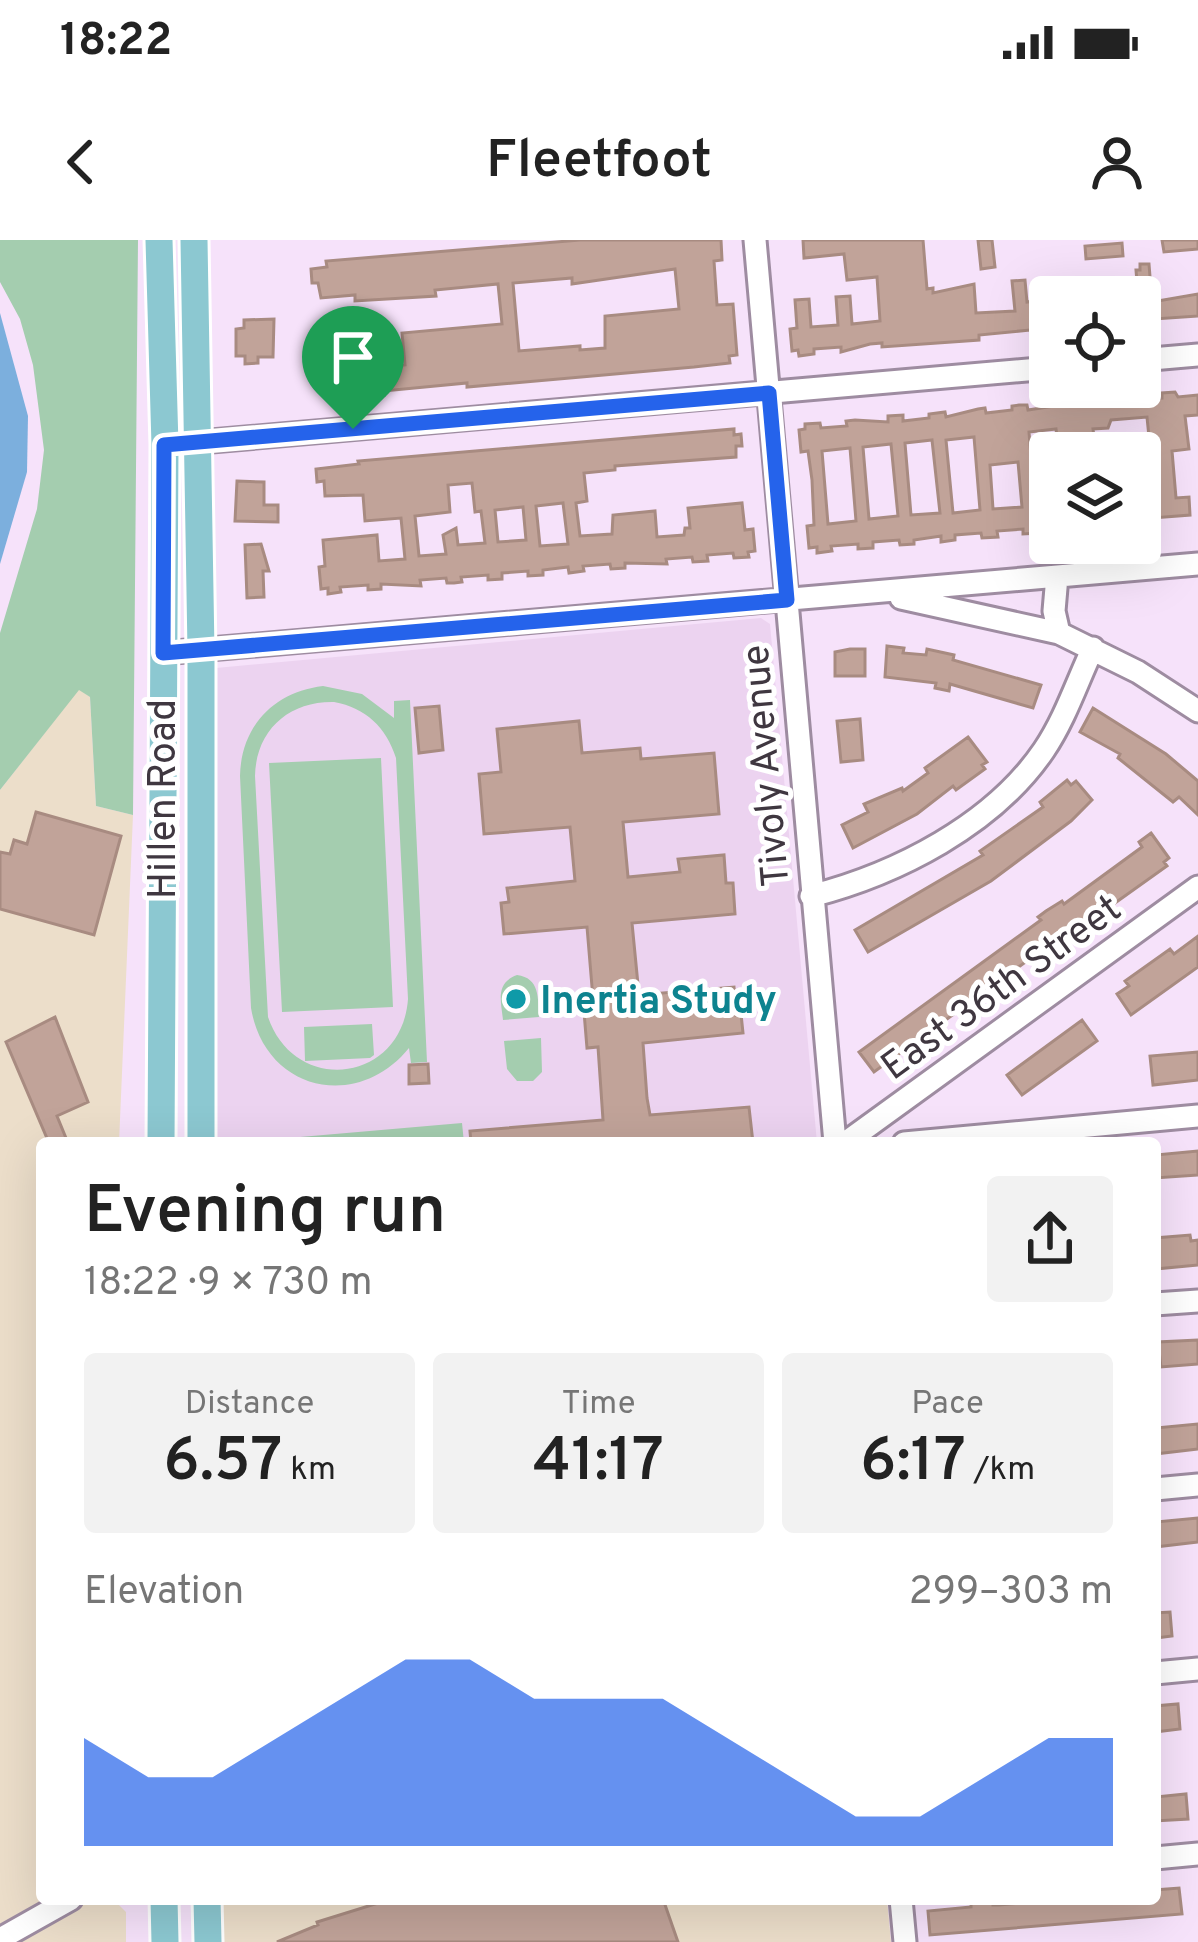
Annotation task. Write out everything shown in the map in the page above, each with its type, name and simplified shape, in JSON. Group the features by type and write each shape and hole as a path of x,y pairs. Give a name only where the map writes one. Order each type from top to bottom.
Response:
{"main road":[{"name":"Hillen Road","path":"194,241 202,652 201,1137"},
{"name":"Hillen Road","path":"159,242 164,445 160,1137"},
{"path":"164,1905 165,1942"},
{"path":"207,1905 208,1942"}],"street":[{"path":"159,242 212,240"},
{"name":"Tivoly Avenue","path":"755,240 834,1137"},
{"path":"1161,358 1198,355"},
{"path":"164,445 1029,370"},
{"path":"163,653 1198,564"},
{"path":"1057,576 1054,610 1059,634"},
{"path":"871,593 1059,634 1138,672 1198,711"},
{"path":"811,896 886,872 1003,796 1044,750 1093,649"},
{"name":"East 36th Street","path":"852,1137 1198,887"},
{"path":"969,1137 1198,1116"},
{"path":"1161,1303 1198,1300"},
{"path":"1161,1488 1198,1485"},
{"path":"1161,1672 1198,1669"},
{"path":"1161,1857 1198,1854"},
{"path":"0,1940 61,1905"},
{"path":"902,1905 905,1942"}],"shaded area":[{"path":"761,618 770,624 816,1137 216,1137 216,668"},
{"path":"79,689 90,697 96,806 133,815 119,1137 36,1137 36,1905 119,1905 126,1912 126,1942 0,1942 0,790"},
{"path":"223,1905 888,1905 891,1942 223,1942"}],"green space":[{"path":"0,240 138,240 133,815 96,806 90,697 79,690 0,790 0,633 37,509 44,450 33,365 20,319 0,282"},
{"path":"323,686 362,694 394,718 394,701 410,700 427,1062 411,1063 409,1048 388,1068 340,1085 293,1074 274,1058 251,1008 242,758 264,714 305,690","holes":["334,702 373,721 396,758 408,999 401,1027 387,1048 368,1062 346,1069 323,1068 300,1059 282,1042 268,1017 255,776 261,745 278,721 303,707"]},
{"path":"381,758 393,1007 282,1012 269,763"},
{"path":"517,975 534,985 539,1017 503,1020 502,988"},
{"path":"372,1024 374,1055 370,1058 305,1061 304,1027"},
{"path":"541,1038 542,1072 533,1081 517,1081 507,1069 504,1041"},
{"path":"462,1123 463,1137 301,1137"}],"water":[{"path":"0,313 28,416 27,472 0,564"}],"building":[{"path":"580,240 721,240 722,260 714,261 717,305 733,304 737,355 729,356 730,363 694,367 467,387 467,383 329,399 328,392 321,393 326,370 336,369 335,359 366,356 363,336 378,335 381,367 405,365 402,333 502,324 498,284 435,290 436,296 321,298 318,283 312,283 311,269 327,267 326,261","holes":["675,269 679,309 605,316 605,348 519,351 513,283 572,278 572,284"]},
{"path":"803,240 923,240 927,289 933,288 933,293 974,284 976,313 1015,311 1012,281 1025,280 1029,330 979,335 979,340 870,344 841,352 841,347 814,349 814,354 799,356 798,350 792,351 790,329 797,328 795,300 809,299 811,327 838,325 836,297 850,296 852,324 880,321 877,277 847,280 844,254 804,258"},
{"path":"978,240 992,240 995,267 981,269"},
{"path":"1162,240 1198,240 1198,249 1164,252"},
{"path":"1122,243 1123,256 1086,259 1085,246"},
{"path":"1140,264 1149,264 1150,276 1136,276"},
{"path":"1198,294 1198,316 1161,319 1161,300"},
{"path":"274,319 273,357 258,357 258,363 245,364 245,356 236,356 236,329 244,328 244,320"},
{"path":"1162,393 1198,395 1198,415 1185,416 1189,449 1172,451 1176,498 1189,497 1190,515 1161,517 1161,432 1148,432 1147,417 1111,420 1108,428 1093,432 1029,432 1029,534 1023,534 1023,529 997,531 998,537 955,535 955,540 941,542 941,536 914,540 914,544 873,542 873,548 831,546 832,551 817,553 817,547 809,548 807,526 814,525 812,480 808,451 801,452 799,430 805,424 847,426 846,421 888,422 888,416 903,415 903,421 945,412 946,417 985,408 986,413 1012,410 1019,405 1027,405 1028,410 1161,408","holes":["974,437 980,510 953,513 946,440","932,440 940,513 911,515 905,443","891,444 898,516 869,519 863,447","850,448 856,521 828,524 822,451","1018,462 1022,507 993,509 990,465"]},
{"path":"734,429 734,435 741,434 742,446 736,446 736,457 615,466 615,470 584,473 587,501 576,503 580,536 612,534 613,515 655,511 657,537 684,535 685,528 690,528 688,508 742,503 745,530 753,529 755,551 748,552 749,557 707,555 708,561 693,562 692,557 666,559 667,564 625,563 625,568 583,566 584,571 569,573 568,567 543,570 543,575 502,573 502,579 488,580 488,575 461,577 462,582 454,583 447,583 446,578 420,580 421,586 340,587 341,592 328,594 328,588 321,589 323,540 377,535 379,561 405,559 401,518 365,521 363,495 325,496 324,481 317,482 316,469 358,461","holes":["472,483 485,543 458,545 456,528 443,535 446,554 419,556 415,516 450,512 448,485","563,503 568,544 540,546 536,506","523,507 526,540 498,542 495,510"]},
{"path":"237,481 264,482 264,505 278,505 278,522 235,521"},
{"path":"261,544 269,571 263,571 264,597 247,598 245,545"},
{"path":"887,646 904,648 903,653 926,655 927,649 954,655 953,660 1041,685 1033,708 950,684 949,691 935,688 936,683 885,677"},
{"path":"865,649 865,676 835,676 835,652"},
{"path":"439,706 443,750 419,753 415,708"},
{"path":"1093,708 1166,754 1198,781 1198,815 1179,797 1173,802 1118,758 1120,754 1080,732"},
{"path":"860,719 863,760 841,762 837,721"},
{"path":"579,721 582,753 640,748 641,759 714,753 719,814 623,822 628,877 680,872 678,859 724,855 726,883 733,883 735,914 632,923 639,995 734,987 743,1033 643,1043 647,1098 650,1115 749,1107 752,1137 470,1137 470,1131 603,1120 598,1047 587,1048 583,1000 593,999 587,927 504,934 501,903 509,902 507,888 575,881 570,827 484,834 479,774 501,772 497,729"},
{"path":"968,737 987,762 982,765 985,769 917,814 853,848 842,825 868,812 864,804 903,791 928,773 925,768"},
{"path":"1067,780 1071,785 1076,781 1092,800 1071,821 991,881 868,952 855,930 983,855 980,851 1043,807 1040,802"},
{"path":"36,812 121,836 94,935 0,909 0,852 10,854 14,840 27,844"},
{"path":"1151,833 1169,858 1164,862 1167,866 1108,908 1100,908 874,1072 859,1052 1041,920 1038,917 1046,911 1064,904 1142,847 1139,842"},
{"path":"1198,936 1198,967 1131,1015 1117,994 1129,986 1125,981 1170,949 1174,954"},
{"path":"55,1017 88,1102 57,1116 66,1137 46,1137 6,1042"},
{"path":"1082,1020 1097,1041 1022,1095 1007,1075"},
{"path":"1198,1052 1198,1080 1153,1085 1150,1056"},
{"path":"428,1064 429,1083 409,1084 409,1065"},
{"path":"1198,1151 1198,1175 1161,1178 1161,1154"},
{"path":"1190,1235 1191,1241 1198,1240 1198,1265 1161,1268 1161,1237"},
{"path":"1198,1340 1198,1364 1161,1367 1161,1342"},
{"path":"1198,1424 1198,1449 1161,1453 1161,1427"},
{"path":"1198,1518 1198,1542 1161,1546 1161,1521"},
{"path":"1170,1612 1172,1636 1161,1637 1161,1613"},
{"path":"1178,1704 1180,1729 1161,1731 1161,1705"},
{"path":"1186,1794 1188,1819 1161,1821 1161,1796"},
{"path":"1179,1888 1182,1914 930,1935 928,1911 971,1905 1161,1905 1161,1890"},
{"path":"372,1905 665,1905 678,1942 277,1942 317,1922"}],"place":[{"name":"Inertia Study","path":"516,999"}],"route":[{"path":"769,393 787,600 163,653 164,445 353,429 769,393"}]}
